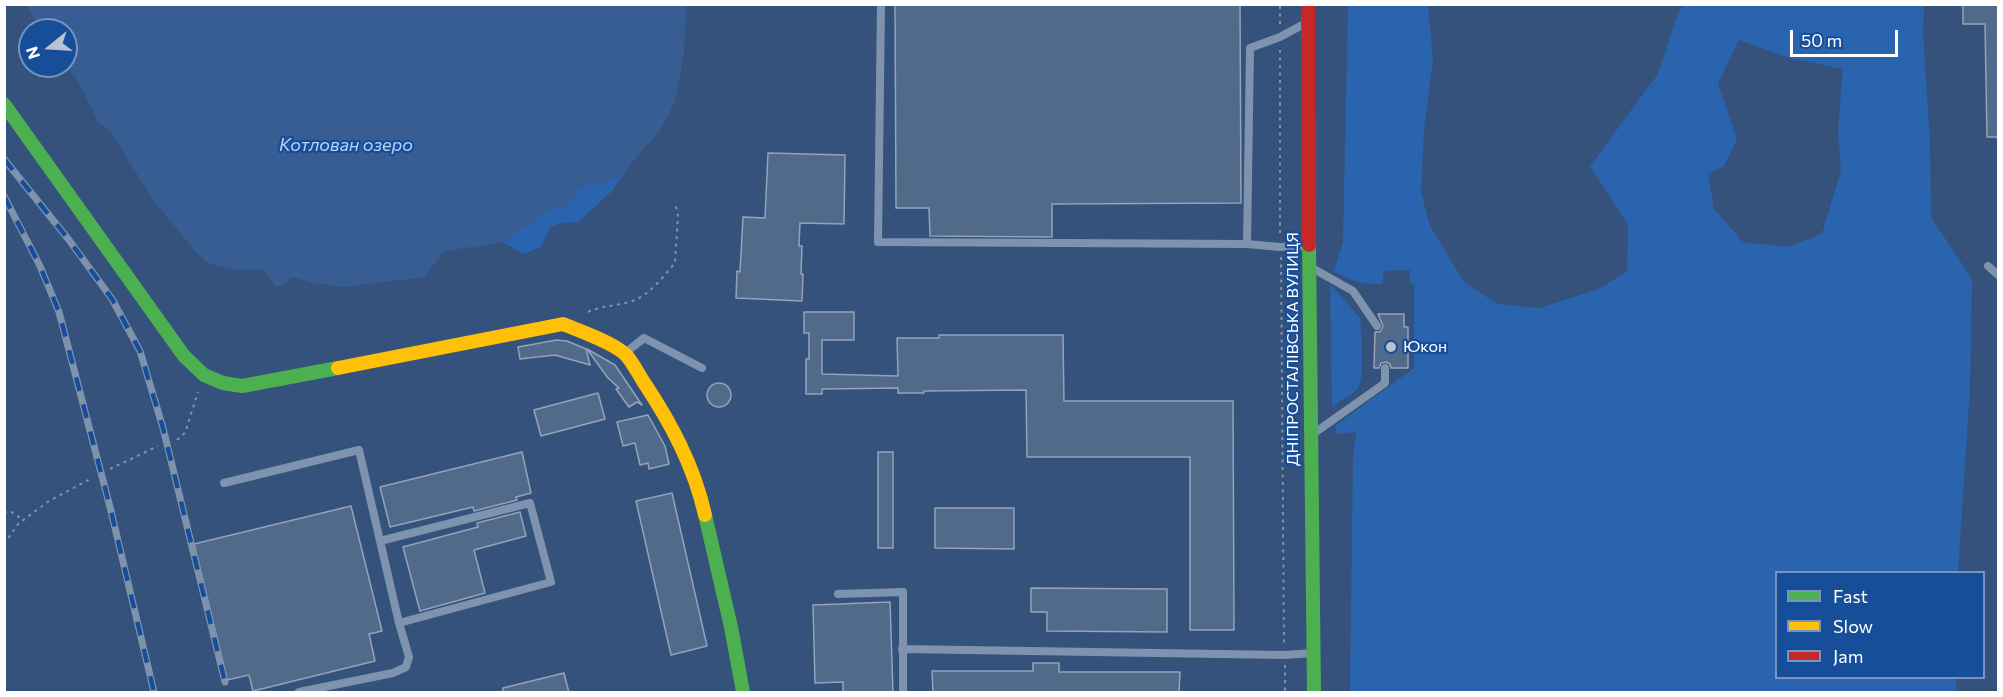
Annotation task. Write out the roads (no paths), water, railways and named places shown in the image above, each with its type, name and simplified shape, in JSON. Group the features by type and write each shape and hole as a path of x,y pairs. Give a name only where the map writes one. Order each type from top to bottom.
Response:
{"street":[{"name":"ДНІПРОСТАЛІВСЬКА ВУЛИЦЯ","path":"1308,4 1314,693"},
{"path":"4,104 184,356 204,375 223,383 242,386 563,324 597,338 625,354 658,402 696,478 731,627 743,693"}],"lane":[{"path":"881,4 878,242 1310,246"},
{"path":"1247,244 1250,48 1280,37 1308,22"},
{"path":"1988,266 1998,275"},
{"path":"1310,267 1353,291 1377,326"},
{"path":"625,354 644,338 702,368"},
{"path":"1310,436 1385,384 1385,368"},
{"path":"224,483 359,450 409,657 406,667 393,673 299,693"},
{"path":"380,541 530,503 551,582 399,623"},
{"path":"838,594 903,592 903,693"},
{"path":"902,649 1284,655 1313,653"}],"water":[{"name":"Котлован озеро","path":"26,5 686,5 684,55 675,102 660,131 623,175 604,182 580,186 574,198 563,206 548,210 503,242 443,252 425,277 344,287 313,283 292,277 282,286 275,286 264,270 228,269 208,263 194,250 154,201 110,131 98,122 76,78 78,18 34,18"}],"railway":[{"path":"4,159 69,240 112,299 140,351 163,428 225,682"},
{"path":"4,196 40,266 59,312 111,511 154,692"}],"place":[{"name":"Юкон","path":"1391,347"}]}
